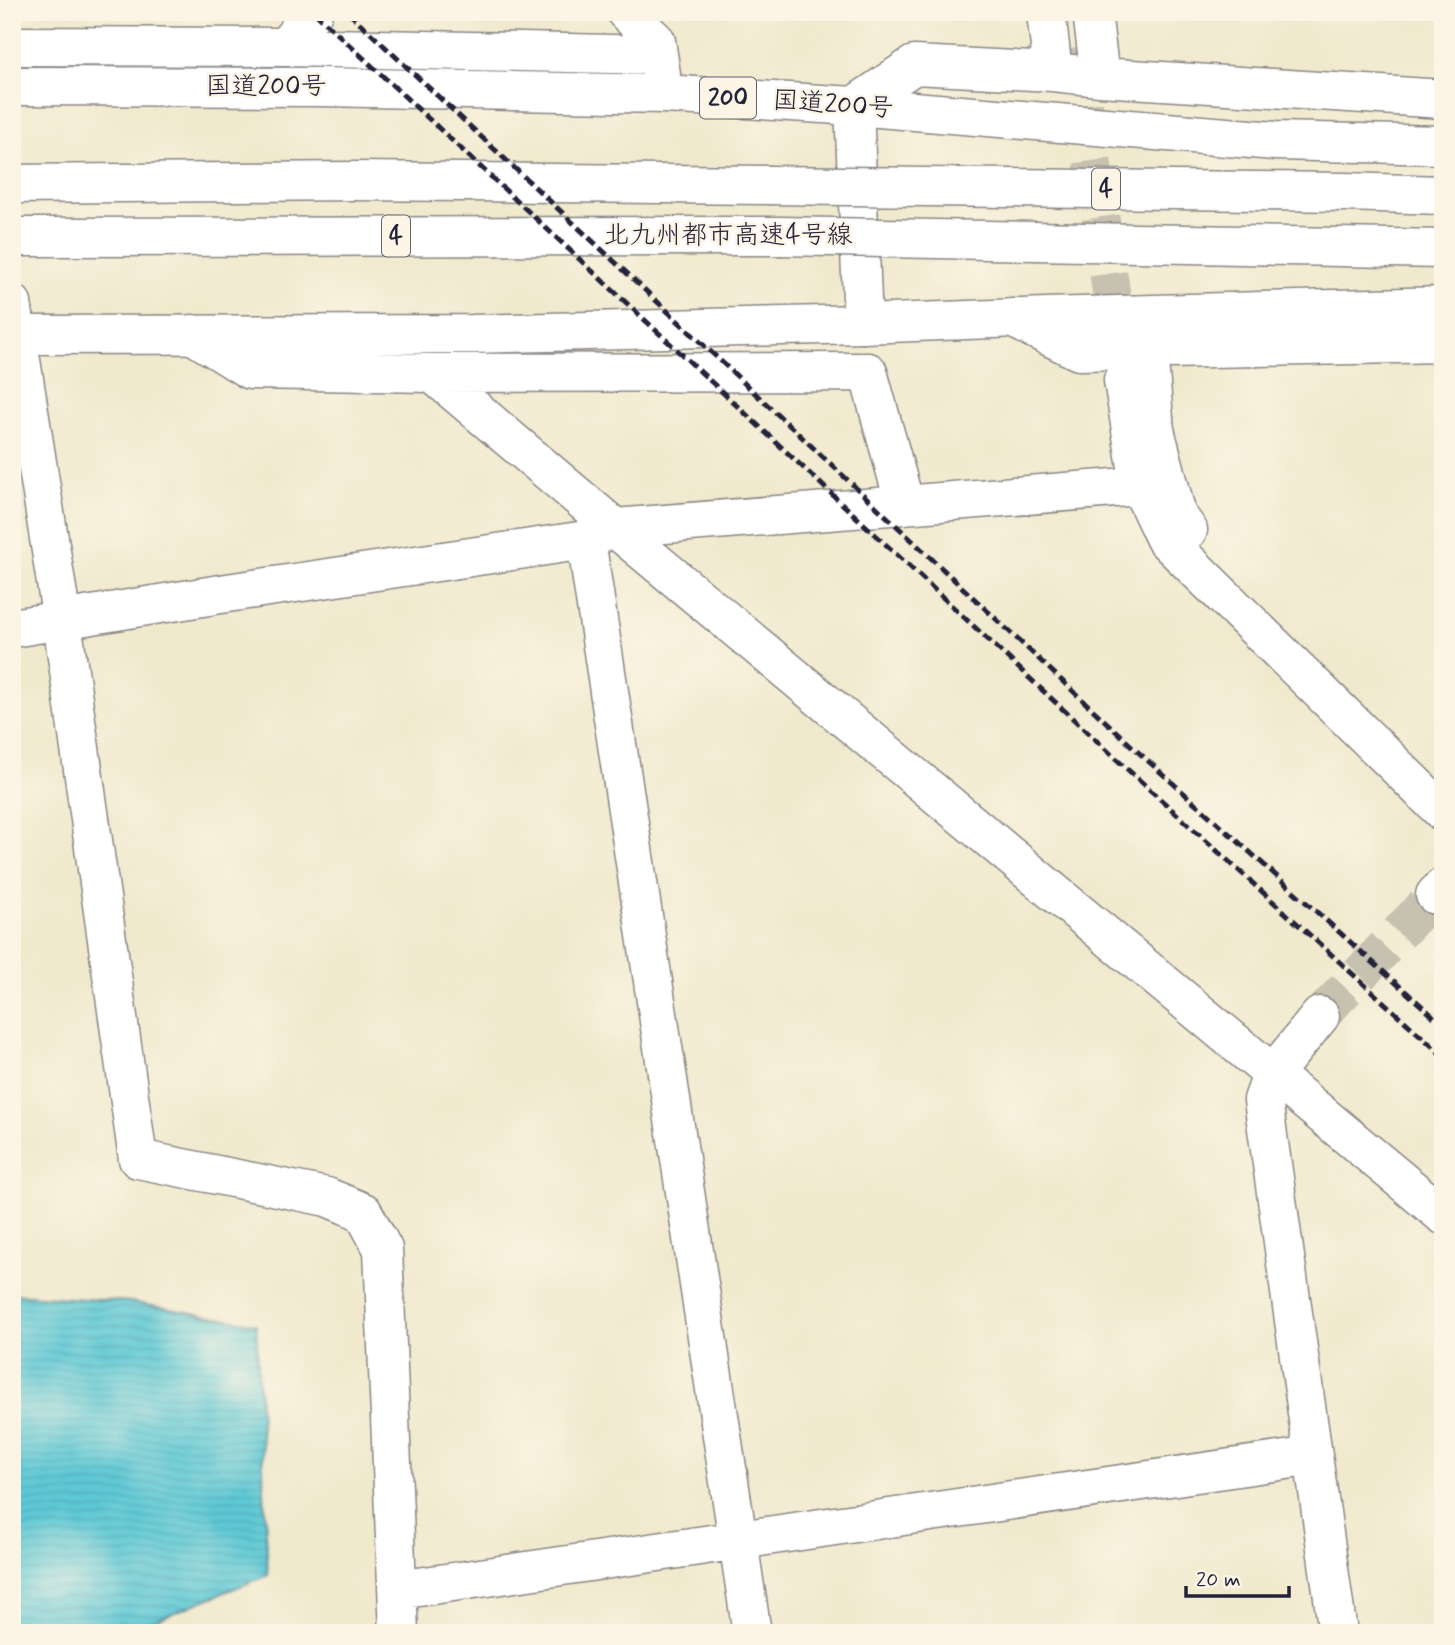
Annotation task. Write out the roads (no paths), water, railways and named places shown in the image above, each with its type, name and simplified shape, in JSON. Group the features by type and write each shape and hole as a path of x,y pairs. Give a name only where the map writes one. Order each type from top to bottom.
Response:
{"main road":[{"path":"285,47 313,12"},
{"path":"626,12 656,41 664,94"},
{"path":"1046,12 1066,44 1100,77 1443,99"},
{"path":"1092,12 1100,77"},
{"path":"863,324 854,106 914,65 1066,44"},
{"path":"12,46 285,47 658,55"},
{"name":"国道200号","path":"12,86 320,87 664,94 854,106 1275,141 1443,145"},
{"name":"北九州都市高速4号線","path":"12,184 368,181 1443,195"},
{"name":"北九州都市高速4号線","path":"12,237 780,236 1443,249"},
{"path":"399,1633 383,1249 362,1212 327,1197 138,1159 62,621 14,324 192,334 472,334 1443,306"},
{"path":"1012,318 1079,351 1443,343"},
{"path":"192,334 250,370 432,373 868,372 905,505"},
{"path":"1148,350 1155,430 1177,515 1244,593 1272,645"},
{"path":"432,373 601,534 1443,1215"},
{"path":"1123,380 1140,486 1165,539 1443,812"},
{"path":"12,628 601,534 1140,486"},
{"path":"601,534 752,1633"},
{"path":"1320,1016 1272,1075 1264,1100 1338,1633"},
{"path":"398,1590 1314,1455"}],"water":[{"path":"12,1294 130,1302 256,1324 268,1575 122,1633 12,1633"}],"tunnel":[{"path":"1076,48 1119,347"},
{"path":"1320,1016 1435,895"}],"railway":[{"path":"314,12 1126,768 1443,1056"},
{"path":"348,12 1137,751 1443,1025"}]}
